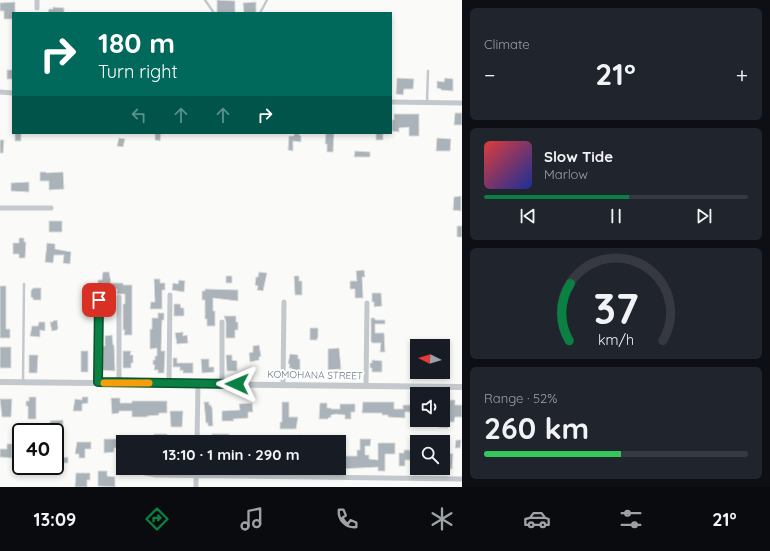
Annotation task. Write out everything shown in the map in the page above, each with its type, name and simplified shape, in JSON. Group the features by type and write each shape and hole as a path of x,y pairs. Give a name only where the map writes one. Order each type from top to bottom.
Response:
{"street":[{"path":"37,0 37,8"},
{"path":"0,92 12,93"},
{"path":"392,102 462,103"},
{"path":"0,208 51,208"},
{"path":"169,383 170,295"},
{"path":"119,297 119,383"},
{"path":"98,382 99,300"},
{"path":"283,385 284,302"},
{"path":"366,386 367,303"},
{"path":"222,322 222,384"},
{"name":"KOMOHANA STREET","path":"0,382 462,387"},
{"path":"197,435 198,384"},
{"path":"196,487 196,475 462,479"}],"lane":[{"path":"205,0 213,12"},
{"path":"261,12 267,0"},
{"path":"427,102 428,71"},
{"path":"23,382 24,284"}],"building":[{"path":"217,0 235,1 235,12 217,12"},
{"path":"15,2 15,12 12,12 12,19 4,19 4,11 0,11 0,3"},
{"path":"256,2 256,12 244,12 243,3"},
{"path":"53,7 64,8 64,12 48,12 49,9 53,9"},
{"path":"7,70 12,70 12,79 7,79"},
{"path":"397,78 414,79 413,89 404,89 403,95 396,94"},
{"path":"445,78 453,79 453,91 441,90 437,88 437,81 444,82"},
{"path":"455,113 462,113 462,125 454,125"},
{"path":"394,114 419,114 419,136 409,136 409,127 399,128 399,132 392,131 392,120 394,120"},
{"path":"15,134 21,134 21,141 15,141"},
{"path":"155,134 161,134 160,141 155,140"},
{"path":"294,134 299,134 301,136 301,142 293,141 293,151 288,150 289,136 294,136"},
{"path":"326,134 334,134 333,152 327,152 327,144 325,144"},
{"path":"376,134 383,134 383,140 376,140"},
{"path":"119,138 125,139 123,147 117,146"},
{"path":"437,138 451,139 450,151 436,151"},
{"path":"0,140 4,140 3,153 0,153"},
{"path":"355,151 370,152 370,157 354,157"},
{"path":"40,172 63,172 64,189 49,190 49,181 40,181"},
{"path":"29,182 29,192 11,191 11,183"},
{"path":"461,196 461,211 453,210 454,197"},
{"path":"49,221 62,221 62,232 49,232"},
{"path":"457,226 462,226 462,237 457,237"},
{"path":"19,238 24,238 24,242 26,242 25,258 19,258 19,254 13,254 13,243 19,243"},
{"path":"47,243 55,244 55,249 71,252 70,264 63,263 64,255 54,255 53,263 45,262"},
{"path":"364,270 365,277 362,277 363,298 355,298 355,289 350,289 350,281 357,281 356,271"},
{"path":"103,272 109,272 111,283 132,285 132,335 124,335 125,330 123,330 123,304 125,304 125,294 117,294 117,289 98,288 98,280 102,280"},
{"path":"259,272 267,273 263,291 257,290 258,286 255,285 256,277 258,277"},
{"path":"226,276 232,276 232,283 226,283"},
{"path":"294,276 299,276 299,281 302,281 302,295 295,295"},
{"path":"154,279 160,279 160,283 165,283 165,290 162,290 162,309 150,309 151,302 155,302"},
{"path":"179,280 185,281 184,292 172,290 173,283 178,284"},
{"path":"0,286 6,286 6,329 10,329 10,338 0,338"},
{"path":"33,288 41,288 41,300 33,300 31,297 31,290"},
{"path":"205,289 238,290 238,301 213,298 215,326 207,326 207,319 205,319 205,300 202,300 202,291 205,291"},
{"path":"372,293 381,293 382,306 374,307 374,302 372,302"},
{"path":"174,304 180,304 181,308 184,308 184,316 174,316"},
{"path":"103,306 112,306 113,314 104,315"},
{"path":"158,313 164,313 164,320 162,320 161,351 165,351 164,373 158,373 158,370 154,370 155,365 153,365 153,360 155,360 155,356 157,356 157,348 150,349 150,329 152,329 152,318 158,318"},
{"path":"224,316 236,316 238,330 235,330 235,338 226,338 226,322"},
{"path":"371,318 375,318 375,320 385,320 385,324 375,324 375,333 384,333 385,352 380,352 381,343 371,342"},
{"path":"57,320 58,328 57,330 52,331 50,322"},
{"path":"39,322 45,322 45,331 40,330 40,337 30,336 32,326 38,326"},
{"path":"310,328 318,328 317,340 310,340"},
{"path":"183,332 183,336 187,335 188,343 177,344 175,333"},
{"path":"112,335 115,371 102,370 102,346 105,346 105,336"},
{"path":"259,345 261,356 259,357 259,360 250,362 249,353 253,352 253,346"},
{"path":"0,347 11,347 11,368 0,368"},
{"path":"339,348 341,369 328,370 328,349"},
{"path":"81,351 88,351 88,372 81,372"},
{"path":"123,351 131,351 130,355 133,355 133,363 131,363 131,368 123,368"},
{"path":"290,354 298,355 298,359 300,359 300,372 291,372 292,368 289,368 290,364 288,364"},
{"path":"29,355 38,355 37,373 29,373"},
{"path":"226,355 232,355 232,360 237,361 237,371 227,371"},
{"path":"173,358 177,358 177,363 193,363 193,373 183,373 183,370 180,371 180,367 173,367"},
{"path":"201,359 209,359 209,367 214,367 214,372 202,373"},
{"path":"372,360 382,361 382,372 372,372 370,363 372,363"},
{"path":"29,397 36,397 36,419 28,419 28,406 26,406 26,401 29,401"},
{"path":"82,397 88,397 88,403 82,404 82,411 73,411 75,399 82,400"},
{"path":"111,398 120,398 120,403 132,403 132,401 167,401 167,413 159,413 159,415 147,417 132,417 132,411 119,411 119,413 112,414"},
{"path":"0,399 12,399 11,417 2,417"},
{"path":"450,400 455,400 455,405 462,405 462,417 455,417 454,422 450,422"},
{"path":"204,402 209,402 209,405 212,407 213,426 208,426 208,423 206,423"},
{"path":"282,402 289,402 289,417 298,417 296,429 280,429 280,422 282,422"},
{"path":"363,402 394,402 394,409 403,409 403,405 410,405 410,412 405,412 405,418 388,417 388,415 382,415 382,413 362,413"},
{"path":"252,403 253,412 248,412 248,418 233,419 234,421 222,421 222,411 240,410 239,404"},
{"path":"320,403 327,403 327,408 331,409 340,409 340,404 355,404 355,412 351,412 351,419 345,419 345,415 336,414 331,415 328,419 319,419"},
{"path":"170,411 183,411 182,427 171,427"},
{"path":"63,420 63,423 50,423 50,421"},
{"path":"154,434 167,434 167,435"},
{"path":"212,434 229,434 229,435"},
{"path":"104,439 116,439 116,448 114,448 114,452 104,453"},
{"path":"360,439 371,439 370,446 365,446 365,455 369,455 369,459 378,460 378,443 395,443 395,454 385,454 385,471 378,471 378,467 346,469 346,456 357,456 357,450 360,450"},
{"path":"456,440 461,440 460,448 455,448"},
{"path":"77,442 91,442 91,449 85,449 85,458 79,458 79,454 75,454"},
{"path":"7,444 12,444 12,458 0,457 0,449 7,449"},
{"path":"404,450 410,450 410,460 405,460 405,466 399,466 399,453 404,453"},
{"path":"450,454 453,454 452,469 450,469"},
{"path":"68,457 68,463 64,463 64,458"},
{"path":"98,471 107,471 107,476 115,477 115,487 98,486"},
{"path":"76,473 90,473 90,480 87,480 87,487 75,487"}],"slow traffic":[{"path":"104,383 149,383"}],"route":[{"path":"99,300 98,382 237,384"}]}
